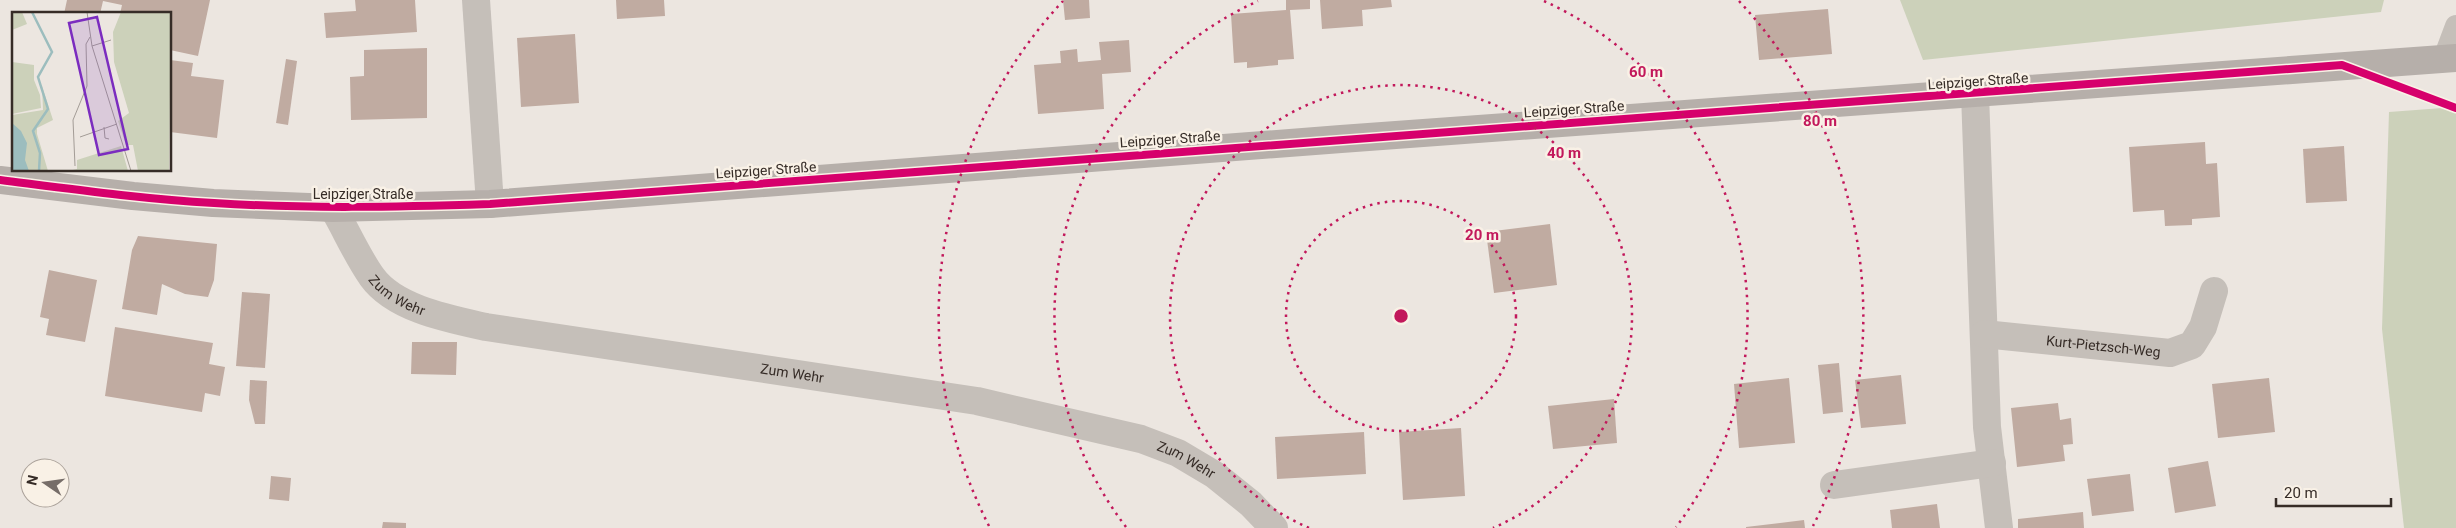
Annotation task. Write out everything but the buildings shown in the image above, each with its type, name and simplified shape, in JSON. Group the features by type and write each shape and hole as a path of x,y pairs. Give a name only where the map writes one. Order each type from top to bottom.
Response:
{"street":[{"path":"476,0 490,204"},
{"name":"Leipziger Straße","path":"0,180 133,196 213,203 333,208 490,204 1420,133 2450,58"},
{"path":"1976,94 1988,427 1999,528"},
{"name":"Zum Wehr","path":"333,208 373,279 397,298 438,317 505,330 977,401 1140,439 1178,453 1215,475 1251,504 1274,528"},
{"name":"Kurt-Pietzsch-Weg","path":"1984,334 2170,353 2192,345 2203,327 2214,291"},
{"path":"1834,485 1992,463"}],"lane":[{"path":"2450,58 2456,26"}],"green space":[{"path":"1900,0 2384,0 2381,12 1923,60"},
{"path":"2456,107 2456,528 2404,528 2382,329 2389,112"}],"cycle path":[{"path":"0,180 134,196 248,205 352,207 490,204 2342,65 2456,108"}]}
